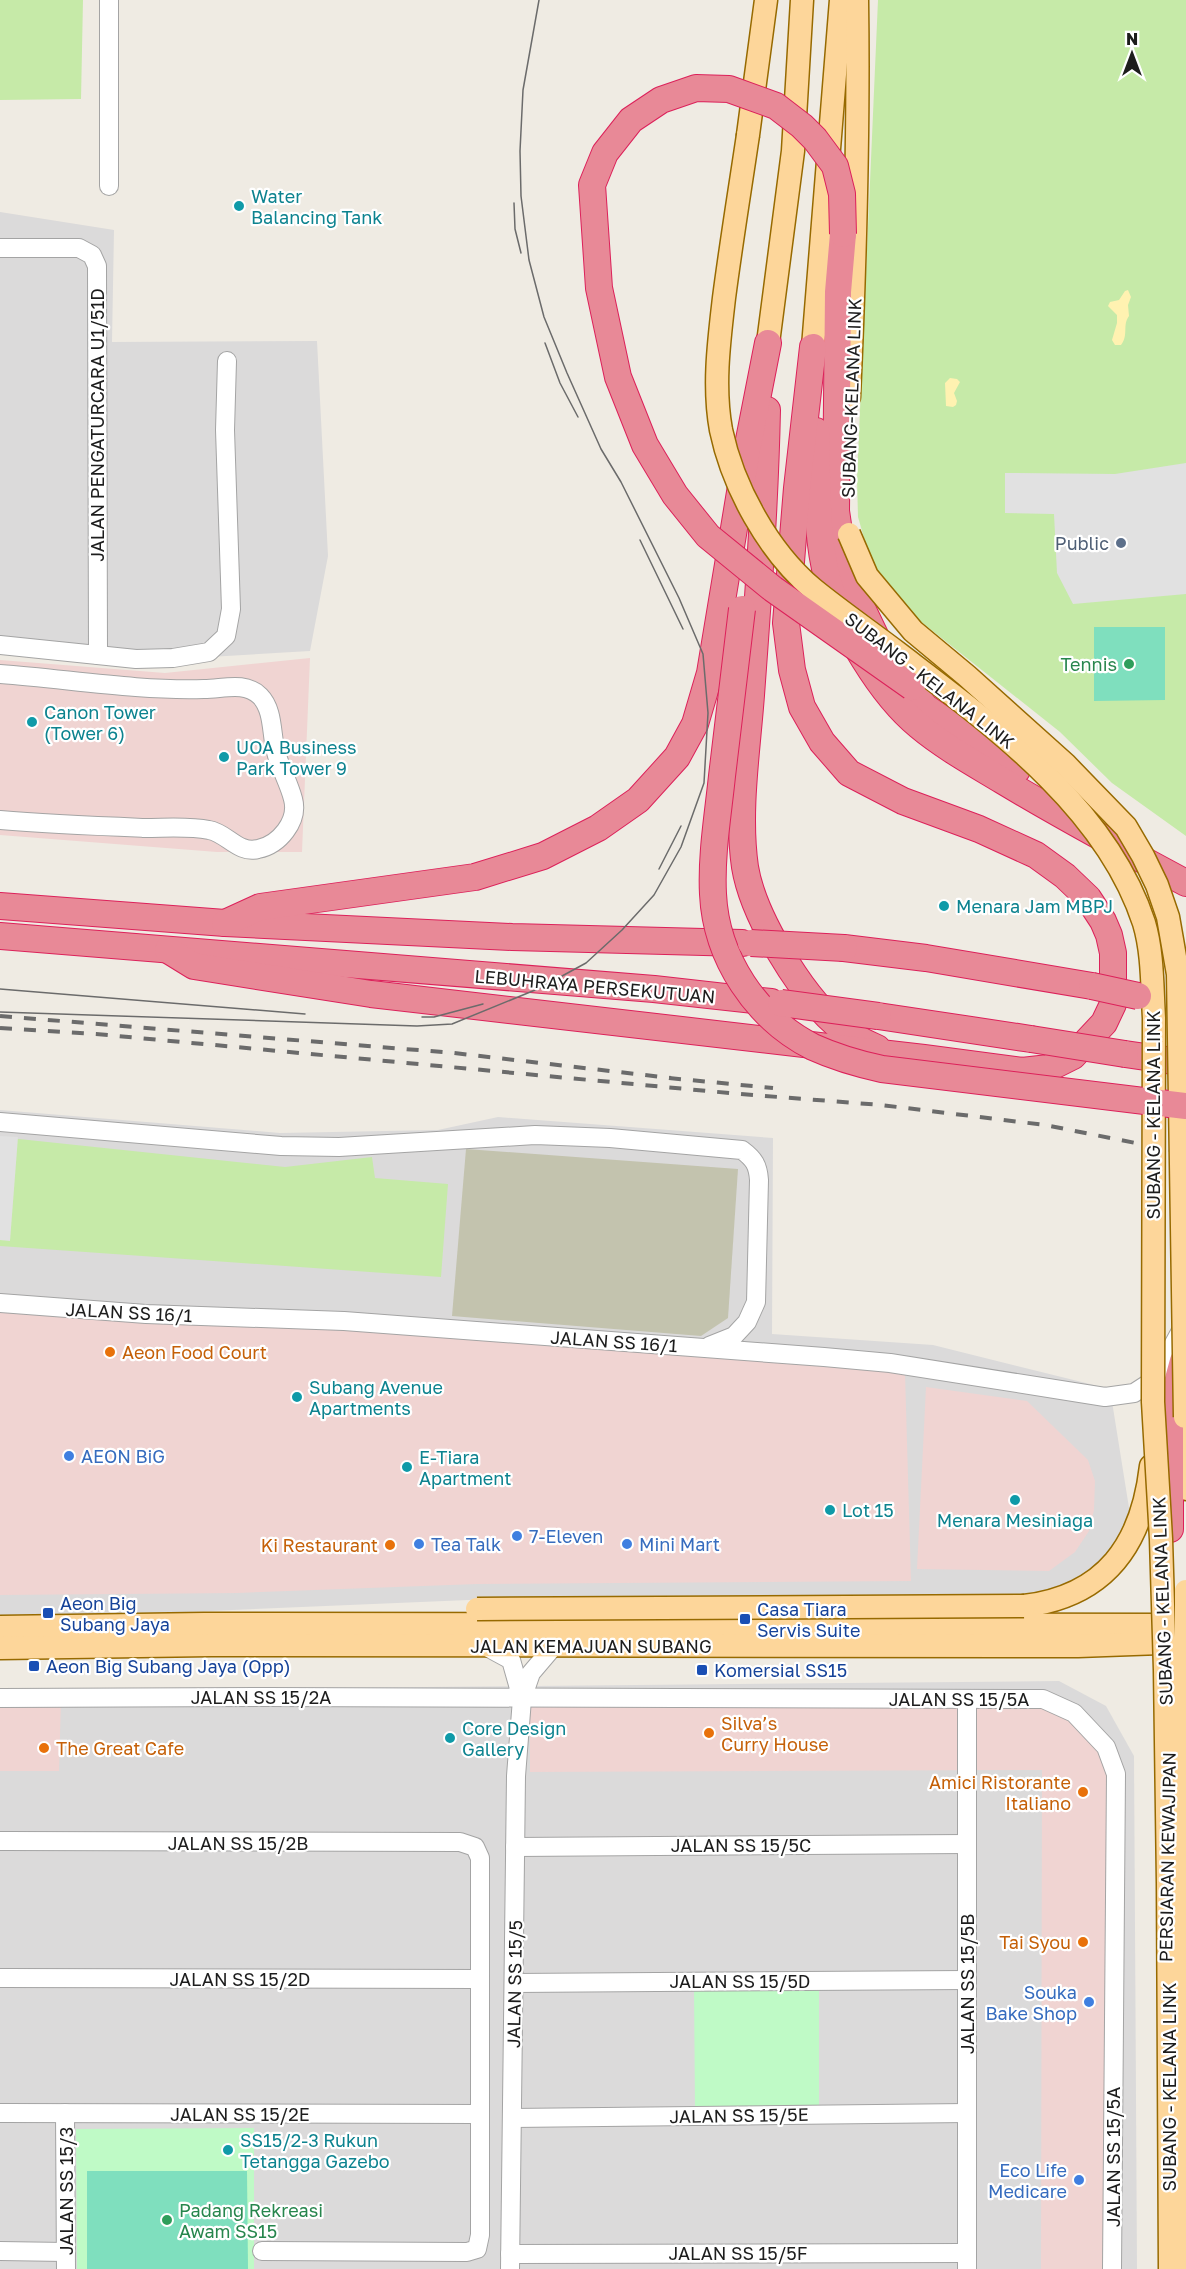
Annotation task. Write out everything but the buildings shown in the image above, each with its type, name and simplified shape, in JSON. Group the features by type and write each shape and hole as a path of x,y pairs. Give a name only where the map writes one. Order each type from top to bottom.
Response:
{"highway":[{"path":"1035,766 994,742 820,623 773,589 708,536 675,495 645,445 618,377 599,288 592,185 605,153 631,120 661,100 696,88 729,89 776,106 802,126 835,166 842,194 843,234 837,315 836,511 842,552 851,585 883,652 925,707 1021,773 1061,816"},
{"path":"768,343 742,609 714,843 713,895 722,945 744,987 767,1015 813,1047 855,1063 882,1070 1186,1106"},
{"path":"225,923 260,907 475,877 543,856 598,828 638,800 677,757 695,724 710,673 747,450 768,343"},
{"path":"768,343 761,562 742,818 745,866 760,915 797,979 820,1009 839,1027 861,1041 882,1050 924,1058"},
{"path":"813,347 820,532 828,581 846,629 886,690 918,726 969,760 1061,816 1186,883"},
{"path":"168,950 194,966 371,994 1022,1071 1049,1068 1073,1056 1104,1023 1113,1004 1113,953 1103,921 1088,898 1065,876 1036,855 979,829 903,801 849,773 822,742 802,707 792,670 786,623 797,488 813,347"},
{"path":"0,906 225,923 512,937 751,943 844,948 969,964 1092,986 1186,1007"},
{"name":"LEBUHRAYA PERSEKUTUAN","path":"0,936 654,989 878,1016 1186,1064"},
{"path":"1170,1630 1178,1488 1170,1409 1177,1376 1186,1352"}],"main road":[{"name":"SUBANG - KELANA LINK","path":"766,0 719,342 717,396 721,428 728,459 740,489 772,545 810,587 992,725 1087,820 1117,861 1145,925 1150,955 1154,1018 1153,1402 1161,1539 1165,1682 1170,2269"},
{"path":"768,343 793,151 802,0"},
{"path":"813,347 825,175 841,0"},
{"name":"SUBANG-KELANA LINK","path":"857,0 855,268 846,445 849,534 867,576 913,631 1065,764 1125,827 1157,885 1168,917 1178,974 1178,1488"},
{"path":"204,1624 326,1614 477,1609 1024,1606 1049,1603 1090,1586 1105,1573 1131,1539 1144,1510 1149,1489 1153,1402"},
{"path":"994,1590 994,1625"},
{"path":"1185,2269 1186,1591"},
{"name":"JALAN KEMAJUAN SUBANG","path":"0,1627 204,1624 994,1625 1170,1630"},
{"name":"JALAN KEMAJUAN SUBANG","path":"0,1648 211,1645 1105,1646 1161,1643 1170,1630"},
{"name":"PERSIARAN KEWAJIPAN","path":"1160,2269 1170,1630"},
{"path":"1105,1646 1147,1656 1159,1667 1170,1689"}],"street":[{"path":"109,0 109,186"},
{"name":"JALAN PENGATURCARA U1/51D","path":"0,248 80,248 92,255 97,266 98,655"},
{"path":"0,645 136,659 173,658 209,652 226,636 231,609 225,430 227,361"},
{"path":"0,674 145,687 203,689 241,686 250,689 261,697 268,709 276,752 294,801 294,815 280,838 272,844 250,851 211,830 0,820"},
{"path":"0,1122 281,1146 349,1146 535,1135 610,1138 742,1150 753,1158 758,1167 756,1302 747,1322 734,1336 705,1347"},
{"name":"JALAN SS 16/1","path":"0,1303 146,1314 344,1321 705,1347 890,1363 1105,1397 1134,1393 1154,1380 1186,1320"},
{"name":"JALAN SS 15/5","path":"510,2262 516,1776 522,1699 531,1673 554,1646"},
{"name":"JALAN SS 15/5","path":"487,1647 511,1660 522,1699"},
{"name":"JALAN SS 15/2A","path":"0,1698 522,1699"},
{"name":"JALAN SS 15/5A","path":"522,1699 1043,1699 1074,1713 1106,1747 1116,1774 1112,2269"},
{"name":"JALAN SS 15/5B","path":"967,1700 967,2261"},
{"name":"JALAN SS 15/2B","path":"0,1841 460,1842 475,1847 480,1858 480,1979"},
{"name":"JALAN SS 15/5C","path":"515,1847 967,1844"},
{"name":"JALAN SS 15/2D","path":"0,1978 480,1979"},
{"path":"262,2251 467,2252 477,2249 480,2235 480,1979"},
{"name":"JALAN SS 15/5D","path":"514,1983 967,1980"},
{"name":"JALAN SS 15/2E","path":"0,2113 480,2114"},
{"name":"JALAN SS 15/3","path":"65,2113 66,2260"},
{"name":"JALAN SS 15/5E","path":"512,2118 967,2113"},
{"path":"0,2251 66,2260"},
{"name":"JALAN SS 15/5F","path":"510,2262 967,2261"}],"shaded area":[{"path":"0,212 114,230 112,342 317,341 328,556 310,651 141,661 0,650"},
{"name":"Public","path":"1186,463 1186,594 1073,604 1057,573 1054,514 1005,513 1005,473 1115,474"},
{"path":"310,658 302,852 217,852 0,835 0,660 165,673"},
{"path":"0,1110 280,1133 438,1130 498,1117 773,1138 772,1334 933,1345 1110,1389 1130,1514 1117,1545 1095,1568 1074,1584 1014,1598 540,1597 139,1614 0,1615"},
{"path":"0,1136 18,1137 10,1241 0,1240"},
{"path":"466,1149 738,1169 728,1318 701,1336 452,1316"},
{"path":"0,1312 419,1334 905,1373 911,1581 477,1584 237,1593 0,1595"},
{"path":"926,1387 1027,1401 1088,1460 1095,1481 1094,1510 1089,1531 1075,1552 1049,1571 917,1569"},
{"path":"1059,1681 1106,1706 1134,1756 1137,2269 0,2269 0,1691"},
{"path":"61,1700 59,1771 0,1771 0,1702"},
{"path":"1043,1703 1071,1717 1102,1750 1111,1776 1107,2269 1041,2269 1042,1770 530,1772 530,1704"}],"green space":[{"path":"0,0 83,0 81,99 0,100"},
{"path":"878,0 1186,0 1186,836 1112,783 1060,732 905,609 883,583 869,555 858,517 857,479"},
{"name":"Tennis","path":"1094,627 1165,627 1165,700 1094,701"},
{"path":"0,1137 285,1167 372,1157 375,1178 448,1184 441,1277 0,1246"},
{"path":"819,1985 819,2109 695,2109 694,1986"},
{"name":"Padang Rekreasi Awam SS15","path":"254,2128 254,2269 77,2269 76,2129"},
{"name":"Padang Rekreasi Awam SS15","path":"87,2171 247,2171 248,2269 87,2269"}],"sand":[{"path":"1128,290 1131,297 1128,305 1129,316 1125,338 1121,345 1115,345 1112,340 1117,315 1108,306 1110,302 1119,300"},
{"path":"950,378 960,382 954,393 957,401 953,407 946,406 945,383"}],"tram line":[{"path":"0,1012 417,1026 452,1024 540,988 586,963 622,930 654,895 681,847 704,783 708,713 703,654 679,598 621,482 601,449 567,373 544,317 529,260 521,196 520,151 523,90 539,0"},
{"path":"514,203 515,229 521,253"},
{"path":"545,343 560,383 578,417"},
{"path":"640,540 683,629"},
{"path":"659,869 681,826"},
{"path":"0,989 305,1014"},
{"path":"422,1017 434,1017 483,1004"}],"railway":[{"path":"0,1016 454,1053 671,1078"},
{"path":"0,1028 96,1034 881,1105 1045,1125 1186,1153"},
{"path":"669,1078 773,1088"}],"place":[{"name":"Water Balancing Tank","path":"239,206"},
{"name":"Public","path":"1121,543"},
{"name":"Tennis","path":"1129,664"},
{"name":"Canon Tower (Tower 6)","path":"32,722"},
{"name":"UOA Business Park Tower 9","path":"224,757"},
{"name":"Menara Jam MBPJ","path":"944,906"},
{"name":"Aeon Food Court","path":"110,1352"},
{"name":"Subang Avenue Apartments","path":"297,1397"},
{"name":"AEON BiG","path":"69,1456"},
{"name":"E-Tiara Apartment","path":"407,1467"},
{"name":"Menara Mesiniaga","path":"1015,1500"},
{"name":"Lot 15","path":"830,1510"},
{"name":"7-Eleven","path":"517,1536"},
{"name":"Tea Talk","path":"419,1544"},
{"name":"Mini Mart","path":"627,1544"},
{"name":"Ki Restaurant","path":"390,1545"},
{"name":"Aeon Big Subang Jaya","path":"48,1613"},
{"name":"Casa Tiara Servis Suite","path":"745,1619"},
{"name":"Aeon Big Subang Jaya (Opp)","path":"34,1666"},
{"name":"Komersial SS15","path":"702,1670"},
{"name":"Silva’s Curry House","path":"709,1733"},
{"name":"Core Design Gallery","path":"450,1738"},
{"name":"The Great Cafe","path":"44,1748"},
{"name":"Amici Ristorante Italiano","path":"1083,1792"},
{"name":"Tai Syou","path":"1083,1942"},
{"name":"Souka Bake Shop","path":"1089,2002"},
{"name":"SS15/2-3 Rukun Tetangga Gazebo","path":"228,2150"},
{"name":"Eco Life Medicare","path":"1079,2180"},
{"name":"Padang Rekreasi Awam SS15","path":"167,2220"}]}
